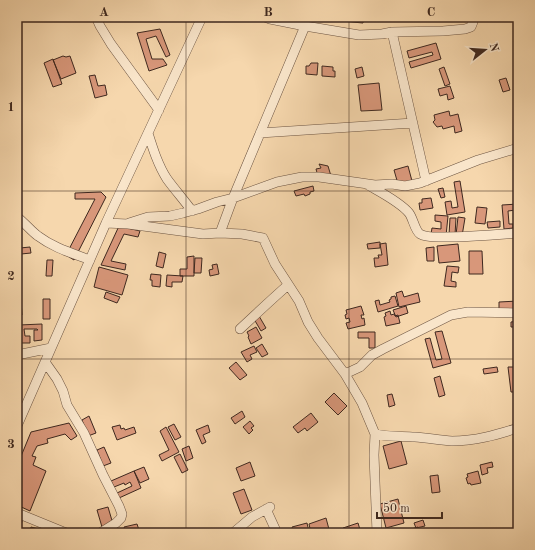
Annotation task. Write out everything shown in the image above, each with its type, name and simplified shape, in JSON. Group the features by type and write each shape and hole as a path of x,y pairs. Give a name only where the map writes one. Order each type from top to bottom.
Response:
{"street":[{"path":"96,17 111,44 159,110"},
{"path":"17,426 106,223 202,17"},
{"path":"265,17 305,26 359,34 382,34 392,32 444,32 465,29 471,27 473,22 471,17"},
{"path":"220,233 233,198 305,26"},
{"path":"392,32 426,181"},
{"path":"260,133 413,123"},
{"path":"148,133 159,164 167,178 192,211"},
{"path":"128,224 148,217 170,216 192,211 277,182 302,177 319,177 375,185 392,184 404,186 420,183 478,160 518,148"},
{"path":"365,183 393,200 408,212 413,219 418,232 424,236 464,237 518,233"},
{"path":"17,217 37,235 50,244 90,260"},
{"path":"106,223 128,224 203,234 242,234 263,238 275,264 299,301 308,322 345,374 362,403 376,434 374,455 377,533"},
{"path":"240,329 288,285"},
{"path":"345,374 360,367 372,356 383,349 451,315 468,312 518,313"},
{"path":"17,355 51,348"},
{"path":"45,362 57,379 63,391 67,405 84,433 122,514 122,518 100,533"},
{"path":"376,434 384,436 469,440 518,428"},
{"path":"233,533 252,517 268,508 277,533"},
{"path":"17,513 66,533"}],"building":[{"path":"342,17 364,17 363,23 342,21"},
{"path":"160,29 170,55 166,57 156,36 146,39 152,59 163,59 167,65 149,71 137,33"},
{"path":"436,43 441,59 411,68 409,62 433,55 432,52 409,58 407,51"},
{"path":"63,56 70,56 76,73 61,79 53,60"},
{"path":"53,59 62,84 53,87 44,63"},
{"path":"311,63 318,63 317,75 306,74 306,66 309,66"},
{"path":"322,66 333,67 335,77 322,76"},
{"path":"362,67 364,76 357,78 355,69"},
{"path":"444,67 450,84 445,86 439,69"},
{"path":"95,75 98,86 105,85 107,95 95,98 89,76"},
{"path":"506,78 510,90 503,92 499,80"},
{"path":"379,83 382,110 361,111 358,85"},
{"path":"450,86 454,98 448,100 447,94 440,96 438,89"},
{"path":"449,111 450,116 458,114 462,131 455,133 454,126 443,129 442,126 437,127 433,122 435,120 434,115"},
{"path":"319,164 328,166 331,176 319,180 316,169 321,168"},
{"path":"408,166 412,181 398,184 394,170"},
{"path":"460,181 465,212 447,215 445,202 451,201 452,208 458,207 454,182"},
{"path":"313,186 314,191 310,192 310,194 305,196 304,194 296,196 294,191"},
{"path":"443,188 445,197 441,198 438,189"},
{"path":"101,192 106,197 74,260 66,255 95,199 75,199 75,193"},
{"path":"431,198 433,208 420,210 419,203 422,203 422,199"},
{"path":"518,204 518,228 515,229 515,224 517,223 516,210 508,211 509,224 513,224 513,228 504,229 502,205"},
{"path":"477,207 487,208 485,224 475,223"},
{"path":"17,215 22,215 20,233 17,233"},
{"path":"435,215 448,216 446,236 431,234 432,228 441,229 441,222 435,221"},
{"path":"458,217 465,218 462,236 456,235"},
{"path":"450,218 456,218 455,235 449,235"},
{"path":"500,221 500,227 488,228 487,222"},
{"path":"119,226 140,231 138,237 124,234 111,261 126,264 125,270 101,265"},
{"path":"380,242 380,248 368,249 367,244"},
{"path":"386,243 388,265 375,267 374,258 379,258 378,255 382,255 380,244"},
{"path":"458,244 460,261 439,263 437,246"},
{"path":"30,247 31,253 21,254 20,248"},
{"path":"434,247 434,261 427,261 426,248"},
{"path":"469,251 482,251 483,274 469,274"},
{"path":"159,252 166,254 163,268 156,266"},
{"path":"194,256 194,276 180,276 180,269 187,269 187,257"},
{"path":"195,258 202,258 201,273 194,273"},
{"path":"47,260 53,260 52,276 46,276"},
{"path":"217,264 219,274 210,276 209,270 213,269 212,265"},
{"path":"447,266 459,267 458,273 452,272 451,281 456,282 456,287 444,286"},
{"path":"99,267 128,275 122,295 94,287"},
{"path":"151,274 161,275 160,287 152,286 152,280 150,280"},
{"path":"167,275 183,276 182,282 172,282 172,287 166,286"},
{"path":"514,279 518,279 518,296 514,296"},
{"path":"402,291 404,297 418,293 420,302 399,307 396,293"},
{"path":"106,292 120,297 117,303 104,298"},
{"path":"395,296 398,306 378,312 375,301 379,300 380,305 390,302 389,300 391,297"},
{"path":"43,299 50,299 50,319 43,319"},
{"path":"17,300 21,300 22,315 17,315"},
{"path":"518,301 518,310 499,311 499,302"},
{"path":"361,306 364,315 361,315 362,319 364,318 365,325 348,329 346,323 350,322 349,318 346,319 346,310"},
{"path":"406,306 408,313 396,317 393,310"},
{"path":"390,311 391,315 398,315 400,323 386,326 384,317 386,316 385,313"},
{"path":"259,316 266,328 261,331 254,319"},
{"path":"518,321 518,327 511,327 511,322"},
{"path":"42,324 42,340 34,341 34,330 38,330 37,329 24,329 25,336 30,336 30,343 19,343 19,325"},
{"path":"256,327 262,338 251,344 247,332"},
{"path":"442,331 451,363 433,368 425,339 430,338 436,360 442,359 435,332"},
{"path":"358,332 375,332 375,348 369,348 369,338 358,338"},
{"path":"518,341 518,346 515,347 514,342"},
{"path":"262,344 268,354 262,357 256,348"},
{"path":"254,346 257,352 250,355 252,359 247,362 241,352"},
{"path":"236,362 247,375 240,380 229,368"},
{"path":"518,363 518,370 515,371 515,364"},
{"path":"497,367 498,372 484,374 483,369"},
{"path":"508,367 514,367 517,392 511,392"},
{"path":"440,376 445,395 439,397 434,378"},
{"path":"334,393 347,406 338,415 325,402"},
{"path":"392,394 395,405 389,407 387,395"},
{"path":"242,411 245,417 235,424 231,418"},
{"path":"311,413 318,422 307,431 305,428 298,433 293,427"},
{"path":"89,416 96,433 88,436 82,420"},
{"path":"250,421 254,426 251,428 253,430 249,434 243,427"},
{"path":"69,423 77,436 71,440 65,434 47,439 48,443 37,446 32,456 36,457 33,465 46,471 30,511 17,505 17,466 31,432"},
{"path":"174,424 181,437 175,440 168,427"},
{"path":"120,425 121,429 124,428 125,430 134,427 136,433 117,440 112,427"},
{"path":"208,425 210,432 203,435 206,442 202,444 196,430"},
{"path":"166,427 179,452 162,461 159,455 169,450 160,431"},
{"path":"401,441 407,464 389,469 383,446"},
{"path":"189,446 193,458 186,461 182,449"},
{"path":"104,447 111,463 103,466 97,450"},
{"path":"180,454 188,470 182,473 174,457"},
{"path":"250,462 255,476 241,481 236,468"},
{"path":"492,462 493,467 487,468 488,473 482,475 480,465"},
{"path":"144,467 149,479 140,483 134,471"},
{"path":"134,471 141,488 119,498 117,493 132,486 130,482 125,485 124,483 114,487 111,481"},
{"path":"478,471 481,483 471,485 470,483 468,484 466,478 468,477 467,474"},
{"path":"438,475 440,492 432,493 430,476"},
{"path":"244,489 252,510 241,514 233,493"},
{"path":"398,499 404,523 386,528 380,504"},
{"path":"108,507 113,524 102,527 97,510"},
{"path":"326,518 330,533 311,533 309,524"},
{"path":"17,520 22,521 19,533 17,533"},
{"path":"423,520 425,526 416,528 414,523"},
{"path":"307,523 309,532 294,533 292,527"},
{"path":"358,523 361,533 345,533 343,528"},
{"path":"137,524 140,533 126,533 124,527"},
{"path":"31,527 53,533 29,533"},
{"path":"418,527 419,533 409,533 408,530"}]}
